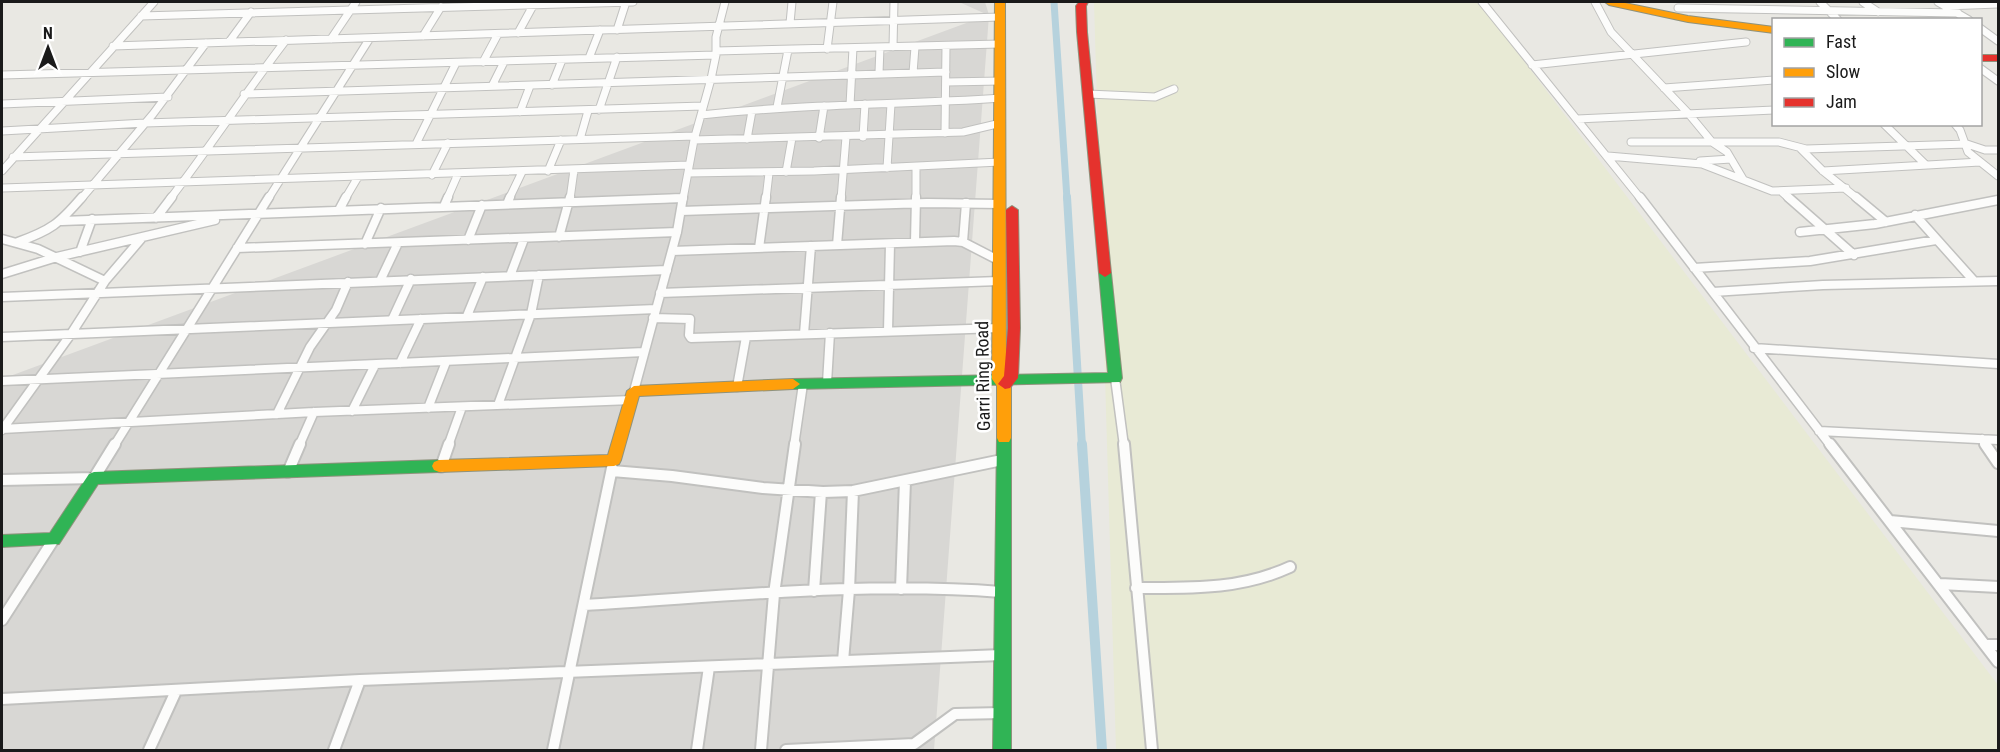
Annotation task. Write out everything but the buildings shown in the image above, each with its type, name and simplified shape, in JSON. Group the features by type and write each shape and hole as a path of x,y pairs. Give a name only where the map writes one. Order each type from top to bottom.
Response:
{"main road":[{"name":"Garri Ring Road","path":"1000,2 999,281 1000,328 1005,381"},
{"name":"Garri Ring Road","path":"1002,750 1002,460 1005,381 1014,328 1010,2"},
{"path":"2,541 54,539 94,478 441,467 613,466 633,396 738,387 827,383 1115,378 1082,24 1081,6 1083,2"},
{"path":"1609,2 1688,19 1772,30"},
{"path":"1982,58 1998,58"}],"street":[{"path":"2,171 62,101 154,2"},
{"path":"278,11 286,2"},
{"path":"330,39 356,2"},
{"path":"617,30 626,2"},
{"path":"141,16 229,10 250,12 417,5 441,7 468,3 633,2"},
{"path":"2,429 314,412 462,407 633,396 677,232 688,169 711,79 716,53 716,37 725,2"},
{"path":"790,23 792,2"},
{"path":"827,49 834,2"},
{"path":"893,47 894,2"},
{"path":"1482,2 1608,156 1998,662"},
{"path":"1595,2 1611,32 1688,113 1712,142 1721,147 1743,178"},
{"path":"1672,2 1688,19"},
{"path":"1820,2 1836,18"},
{"path":"1863,2 1878,12"},
{"path":"1938,2 1966,18"},
{"path":"518,33 534,3"},
{"path":"1946,6 1998,4"},
{"path":"423,36 441,7"},
{"path":"1678,8 1958,13"},
{"path":"229,42 250,12"},
{"path":"1882,18 1903,12 1913,18"},
{"path":"113,46 1000,17"},
{"path":"1982,29 1998,41"},
{"path":"589,58 600,30"},
{"path":"483,62 498,34"},
{"path":"2,480 94,478 212,286 370,38"},
{"path":"156,218 207,150 244,94 286,40"},
{"path":"1532,65 1746,42"},
{"path":"18,242 47,231 62,221 168,96 206,43"},
{"path":"2,75 354,64 504,62 1000,44"},
{"path":"945,133 946,46"},
{"path":"879,73 880,47"},
{"path":"914,73 915,47"},
{"path":"850,105 853,48"},
{"path":"777,107 788,50"},
{"path":"598,110 617,57"},
{"path":"552,85 561,60"},
{"path":"492,86 504,62"},
{"path":"416,144 456,63"},
{"path":"1982,69 1998,81"},
{"path":"244,94 946,72"},
{"path":"1664,88 1772,80"},
{"path":"946,82 1000,81"},
{"path":"520,112 530,86"},
{"path":"1088,94 1155,97 1174,89"},
{"path":"2,104 168,96"},
{"path":"700,116 777,107 1000,98"},
{"path":"863,137 865,104"},
{"path":"887,168 891,104"},
{"path":"2,131 145,123 703,106"},
{"path":"819,138 824,106"},
{"path":"1577,119 1772,110"},
{"path":"580,139 588,111"},
{"path":"747,139 752,111"},
{"path":"2,160 118,153 580,139 863,137 968,131 1000,123"},
{"path":"1886,126 1925,164"},
{"path":"1956,126 1967,144 1968,152 1998,175"},
{"path":"837,245 846,137"},
{"path":"786,172 792,138"},
{"path":"548,171 561,140"},
{"path":"1630,142 1779,142 1801,148 1907,148 1967,144 1998,150"},
{"path":"432,175 448,143"},
{"path":"1801,148 1823,171 1886,222"},
{"path":"1990,150 1998,157"},
{"path":"1608,156 1691,162 1731,159"},
{"path":"2,188 574,170 688,169 769,173 1000,162"},
{"path":"1691,162 1743,178 1764,188 1782,192 1846,188"},
{"path":"1823,171 1980,162"},
{"path":"915,242 916,167"},
{"path":"559,237 569,203 574,170"},
{"path":"507,204 522,172"},
{"path":"759,248 769,173"},
{"path":"444,206 458,174"},
{"path":"339,210 358,177"},
{"path":"1782,192 1854,255"},
{"path":"62,221 683,198"},
{"path":"1800,232 1826,231 1886,222 1998,200"},
{"path":"963,242 966,203"},
{"path":"681,212 915,204 1000,204"},
{"path":"468,240 482,205"},
{"path":"365,244 381,208"},
{"path":"1915,215 1974,281"},
{"path":"2,274 57,257 141,239 228,216"},
{"path":"80,252 92,219"},
{"path":"237,248 677,232"},
{"path":"2,239 18,242 57,257 105,280"},
{"path":"2,429 71,334 105,280 141,239"},
{"path":"510,276 524,239"},
{"path":"1694,268 1810,261 1936,240"},
{"path":"672,251 963,242 1000,261"},
{"path":"380,281 398,243"},
{"path":"888,331 890,243"},
{"path":"804,334 812,246"},
{"path":"2,297 212,286 667,270"},
{"path":"498,405 531,314 539,275"},
{"path":"467,316 483,277"},
{"path":"392,320 411,279"},
{"path":"660,293 999,281"},
{"path":"1713,292 1823,285 1998,281"},
{"path":"277,414 325,323 336,310 348,282"},
{"path":"2,337 531,314 654,314 690,319 688,335 691,338 1000,328"},
{"path":"400,363 421,319"},
{"path":"827,383 830,333"},
{"path":"738,387 746,337"},
{"path":"1754,348 1998,364"},
{"path":"2,381 644,352"},
{"path":"428,408 446,362"},
{"path":"352,411 375,365"},
{"path":"1115,378 1122,421 1152,750"},
{"path":"761,750 774,594 803,384"},
{"path":"441,467 462,407"},
{"path":"288,472 314,412"},
{"path":"1819,431 1998,440"},
{"path":"1982,439 1998,463"},
{"path":"554,750 613,466 637,472 821,492 853,491 1002,460"},
{"path":"901,589 905,481"},
{"path":"843,661 849,590 853,491"},
{"path":"814,591 821,492"},
{"path":"1890,521 1998,531"},
{"path":"2,618 54,539"},
{"path":"1136,588 1213,588 1240,585 1262,580 1290,567"},
{"path":"1940,584 1998,587"},
{"path":"584,605 814,591 939,587 1001,592"},
{"path":"1986,645 1998,645"},
{"path":"2,699 360,680 1002,655"},
{"path":"697,750 709,667"},
{"path":"334,750 360,680"},
{"path":"149,750 176,691"},
{"path":"786,750 914,744 955,714 1002,713"}],"shaded area":[{"path":"959,2 985,2 989,15 934,750 2,750 2,379 988,15"}],"green space":[{"path":"1094,2 1479,2 1998,685 1998,750 1116,750"}],"waterway":[{"path":"1054,2 1067,199"},
{"path":"1067,197 1082,446"},
{"path":"1082,444 1102,750"}],"traffic: fast":[{"path":"793,384 1115,378 1105,273"},
{"path":"1002,750 1004,438"},
{"path":"2,541 54,539 94,478 439,466"}],"traffic: slow":[{"path":"1000,2 999,379 1004,385 1004,438"},
{"path":"1609,2 1688,19 1772,30"},
{"path":"439,466 614,460 634,391 793,384"}],"traffic: jam":[{"path":"1083,2 1081,6 1082,32 1105,273"},
{"path":"1982,58 1998,58"},
{"path":"1005,384 1011,378 1014,328 1012,210"}]}
